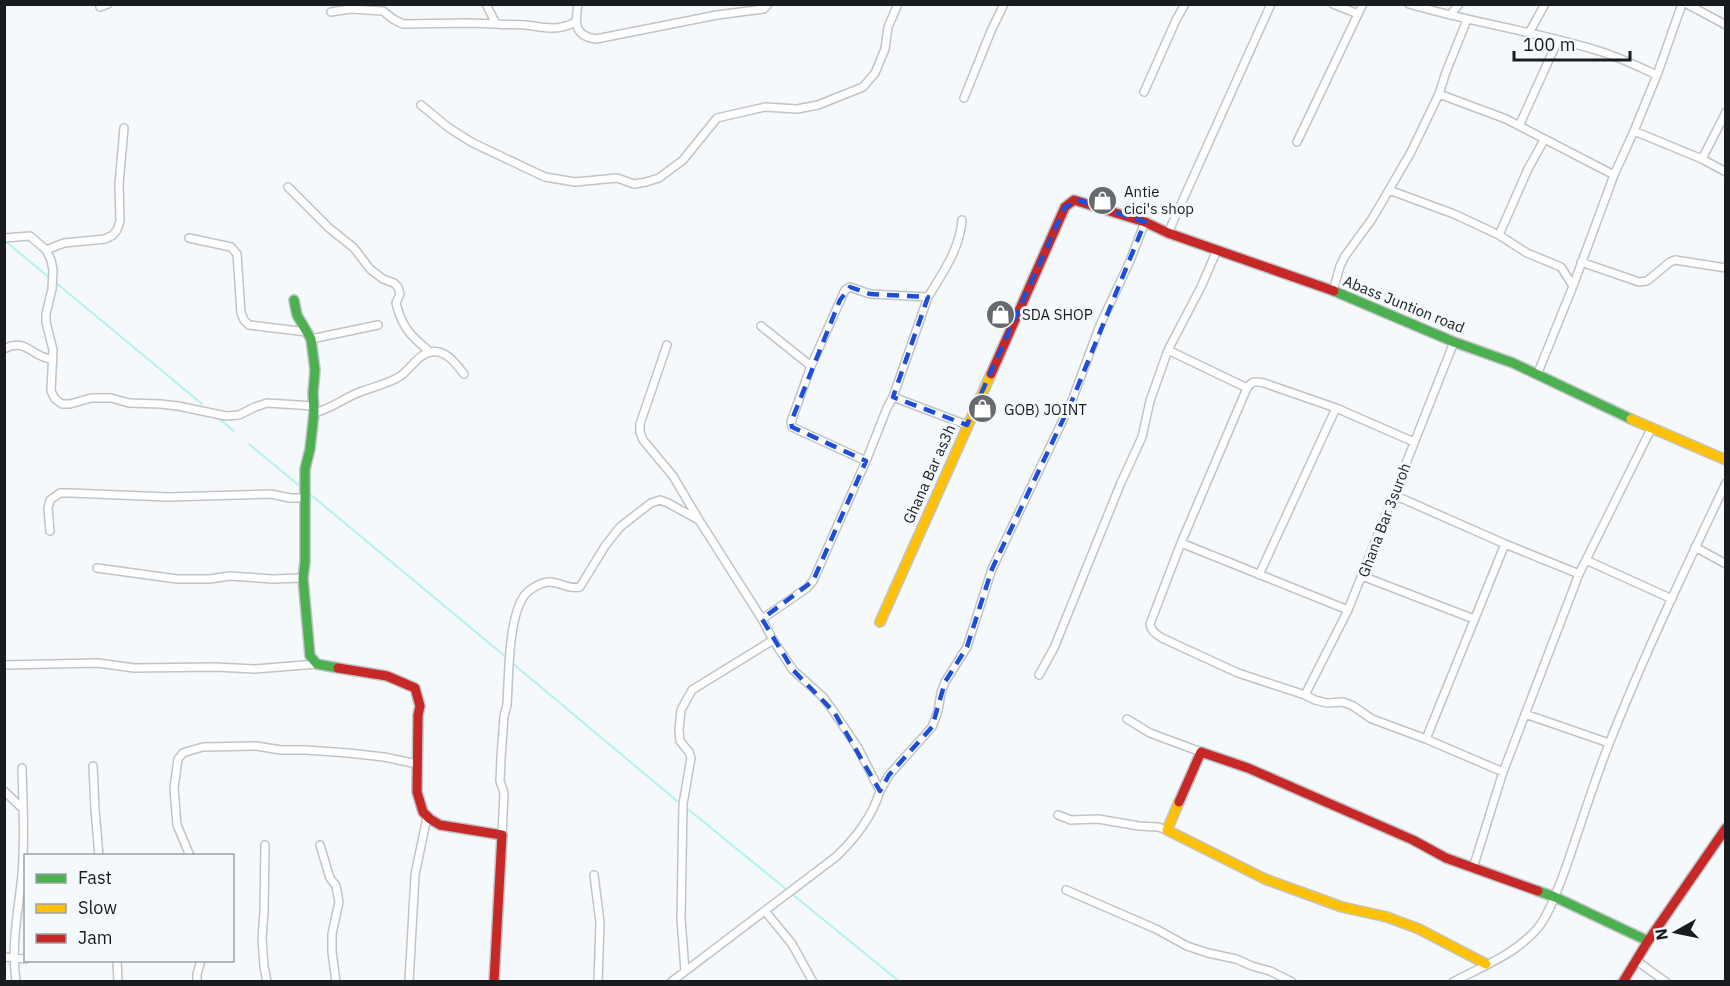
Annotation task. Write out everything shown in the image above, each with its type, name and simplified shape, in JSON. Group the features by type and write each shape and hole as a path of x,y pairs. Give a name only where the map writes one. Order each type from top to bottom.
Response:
{"street":[{"path":"100,7 108,4"},
{"path":"486,4 496,24"},
{"path":"578,4 576,22 582,35 596,39 717,15 764,9 768,4"},
{"path":"421,105 449,128 473,143 545,177 575,182 617,178 634,184 646,182 659,178 683,160 717,118 765,107 797,109 818,105 863,87 875,73 885,49 888,27 898,4"},
{"path":"964,98 1004,4"},
{"path":"1144,92 1185,4"},
{"path":"1168,233 1271,4"},
{"path":"1334,4 1358,14"},
{"path":"1297,142 1364,4"},
{"path":"1409,4 1604,52 1657,75"},
{"path":"1450,15 1460,4"},
{"path":"1529,33 1545,4"},
{"path":"1537,375 1614,175 1657,75 1682,4"},
{"path":"1687,4 1725,25"},
{"path":"331,12 383,8 393,19 403,24 470,23 525,25 552,29 576,22"},
{"path":"1333,291 1340,266 1372,219 1411,152 1439,94 1467,20"},
{"path":"1519,126 1558,40"},
{"path":"1439,94 1506,119 1614,175"},
{"path":"1702,159 1725,112"},
{"path":"46,249 64,243 105,238 113,235 117,230 120,221 119,184 124,128"},
{"path":"1634,131 1702,159 1725,172"},
{"path":"1499,235 1544,140"},
{"path":"288,187 329,228 354,248 370,269 398,287 400,294 396,303 401,321 411,337 430,352"},
{"path":"1389,190 1454,214 1499,235 1527,253 1561,267 1573,286"},
{"name":"Abass Juntion road","path":"1065,207 1074,200 1078,201 1145,222 1168,233 1333,291 1455,342 1513,363 1651,429 1725,460"},
{"name":"Ghana Bar as3h","path":"880,622 1065,207"},
{"path":"762,619 807,588 813,581 893,398 928,297 952,256 962,231 962,220"},
{"path":"671,981 837,856 867,821 889,775 932,727 945,682 967,647 992,569 1071,403 1100,325 1130,261 1145,222"},
{"path":"4,238 30,236 46,249 51,260 52,289 46,314 53,350 51,391 54,399 62,404 78,403 91,398 111,398 129,403 178,406 226,416 239,415 267,403 326,410 358,392 400,377 417,360 430,352 440,352 452,358 464,374"},
{"path":"189,238 231,247 235,250 241,313 249,325 309,336 378,325"},
{"path":"1039,675 1054,648 1120,485 1142,437 1150,401 1168,350 1201,287 1217,250"},
{"path":"1581,262 1639,282 1647,281 1675,260 1725,268"},
{"path":"866,461 792,427 791,422 812,366 845,290 850,287 870,294 928,297"},
{"path":"294,300 297,315 309,336 315,370 314,410 310,449 305,469 303,578 310,656 316,664"},
{"path":"761,326 812,366"},
{"name":"Ghana Bar 3suroh","path":"1305,695 1348,610 1455,342"},
{"path":"4,349 21,344 43,358 52,359"},
{"path":"667,345 640,424 643,440 673,476 793,670 823,697 834,712 858,748 880,791"},
{"path":"1168,350 1247,388"},
{"path":"1414,442 1336,408 1264,383 1255,381 1251,383 1181,543 1150,624 1155,633 1162,638 1238,673 1315,700 1327,703 1343,702 1372,718 1503,772"},
{"path":"893,398 967,425"},
{"path":"1259,575 1336,408"},
{"path":"1473,868 1503,772 1580,574 1651,429"},
{"path":"1453,981 1518,948 1539,927 1555,897 1570,858 1609,743 1725,483"},
{"path":"50,531 48,508 50,500 60,493 168,497 271,494 290,498 306,498"},
{"path":"1394,495 1580,574"},
{"path":"494,981 504,793 500,781 501,758 512,630 520,602 526,593 537,585 549,582 575,589 580,588 599,555 620,527 651,503 660,500 699,520"},
{"path":"1181,543 1348,610"},
{"path":"1426,739 1505,544"},
{"path":"1695,548 1725,564"},
{"path":"1586,560 1672,598"},
{"path":"97,568 177,579 210,579 229,576 273,579 303,578"},
{"path":"1362,576 1474,619"},
{"path":"685,971 681,919 683,804 691,758 680,741 681,710 692,690 773,640"},
{"path":"4,665 89,663 134,668 255,669 316,664 387,676 415,688 420,706 417,764 419,803 427,818 440,825 502,835"},
{"path":"1525,714 1609,743"},
{"path":"1127,719 1150,734 1248,768 1413,840 1446,858 1555,897 1648,941"},
{"path":"190,854 177,825 174,788 178,759 189,750 203,747 256,747 348,753 417,764"},
{"path":"1167,830 1201,752"},
{"path":"93,766 99,854"},
{"path":"16,981 13,958 22,873 22,768"},
{"path":"4,791 22,808"},
{"path":"1058,815 1071,820 1098,819 1138,826 1158,826 1265,879 1342,907 1419,929 1486,964"},
{"path":"409,981 415,875 427,818"},
{"path":"1623,981 1725,828"},
{"path":"265,845 262,938 267,981"},
{"path":"320,845 330,878 336,886 339,902 332,934 336,981"},
{"path":"594,874 600,922 598,981"},
{"path":"1066,891 1156,929 1188,946 1236,959 1292,981"},
{"path":"765,910 792,944 813,981"},
{"path":"4,957 24,959"},
{"path":"115,962 118,981"},
{"path":"197,981 200,962"},
{"path":"1637,962 1666,981"}],"highlighted area":[{"path":"1078,200 1145,222 1071,403 992,569 967,647 945,682 932,727 889,775 880,791 834,712 793,670 762,619 813,581 866,461 792,427 791,422 840,300 850,287 870,294 928,297 893,397 967,425 1065,207"}],"waterway":[{"path":"4,240 51,279"},
{"path":"55,282 202,404"},
{"path":"218,418 234,431"},
{"path":"249,444 301,487"},
{"path":"311,495 507,658"},
{"path":"511,662 677,801"},
{"path":"689,810 900,982"}],"traffic: fast":[{"path":"1334,291 1454,342 1513,363 1631,419"},
{"path":"294,300 297,315 311,339 315,370 314,413 305,469 303,578 310,656 317,664 338,668"},
{"path":"1538,891 1648,941"}],"traffic: slow":[{"path":"880,622 991,374"},
{"path":"1631,419 1726,460"},
{"path":"1179,802 1167,830 1265,879 1342,907 1387,917 1419,929 1486,964"}],"traffic: jam":[{"path":"991,374 1065,207 1074,200 1145,222 1168,233 1334,291"},
{"path":"338,668 387,676 415,688 420,706 417,792 423,812 440,825 502,835 494,982"},
{"path":"1179,802 1201,752 1248,768 1413,840 1446,858 1538,891"},
{"path":"1623,982 1648,941 1726,828"}],"place":[{"name":"Antie cici's shop","path":"1103,200"},
{"name":"SDA SHOP","path":"1001,314"},
{"name":"GOB) JOINT","path":"983,409"}]}
